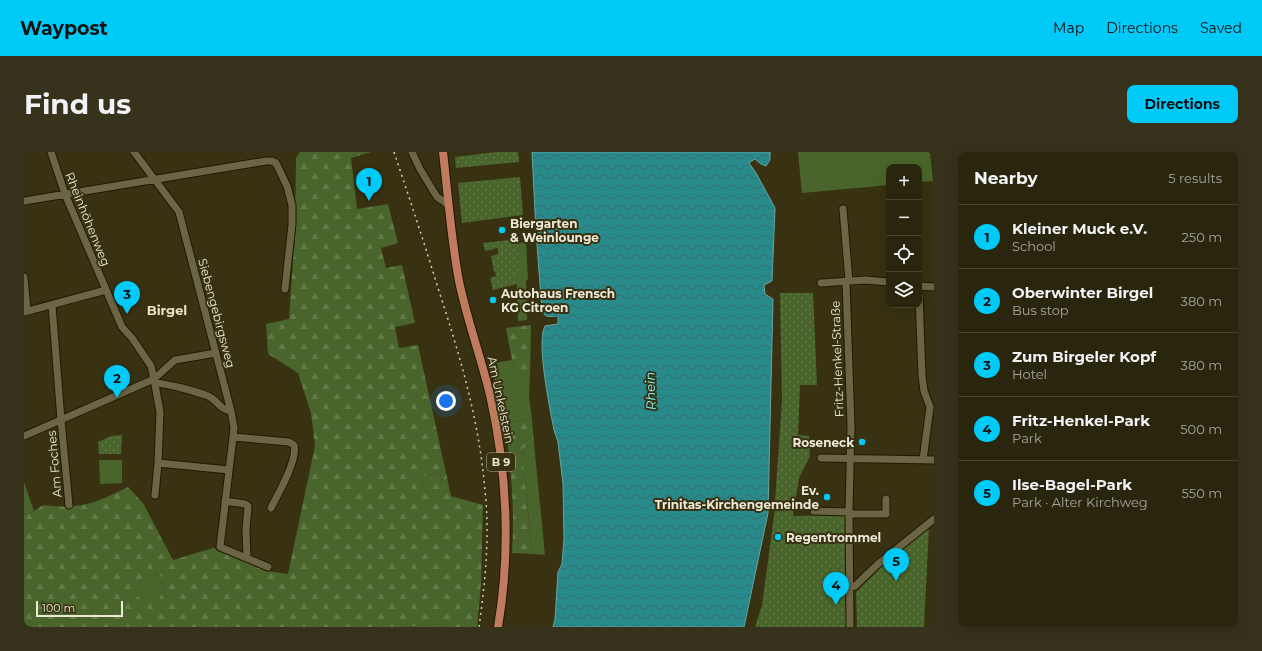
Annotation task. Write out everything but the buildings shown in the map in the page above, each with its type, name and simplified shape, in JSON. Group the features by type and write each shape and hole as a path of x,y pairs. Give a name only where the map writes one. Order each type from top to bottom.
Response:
{"main road":[{"name":"B 9","path":"443,152 449,205"},
{"name":"Am Unkelstein","path":"449,205 460,282 490,397 500,450 505,499 505,545 502,595 498,627"}],"street":[{"name":"Rheinhöhenweg","path":"51,152 65,194 122,327 132,338 151,366 160,412 158,463 154,495"},
{"name":"Siebengebirgsweg","path":"134,152 179,212 231,411 234,428 220,547 247,558"},
{"path":"412,152 435,195 449,205"},
{"path":"24,201 154,178 266,161 275,162 287,186 292,205 292,224 285,289"},
{"name":"Fritz-Henkel-Straße","path":"843,209 851,411 849,513 850,627"},
{"path":"24,277 25,311 106,290"},
{"path":"821,283 847,281 886,282"},
{"path":"922,286 934,287"},
{"name":"Am Foches","path":"52,305 69,505"},
{"path":"919,308 922,376 924,391 930,407 923,460"},
{"path":"24,436 155,381 175,360 216,353"},
{"path":"155,381 209,397 224,410 231,411"},
{"path":"233,436 289,442 294,445 290,467 271,508"},
{"path":"821,458 934,460"},
{"path":"158,463 229,470"},
{"path":"814,511 886,514 886,499"},
{"path":"225,501 245,504 248,506 246,530 247,558 268,567"},
{"path":"849,588 855,586 878,564 934,519"}],"green space":[{"path":"300,152 371,152 351,158 357,209 388,204 398,243 381,248 386,268 402,265 415,323 395,327 399,348 418,345 451,496 483,505 481,584 477,627 445,627 445,624 403,627 24,627 24,515 43,505 68,507 87,504 128,487 143,503 173,560 213,548 266,571 288,574 315,446 311,413 298,373 268,354 266,324 289,319 295,233 296,158","holes":["440,472 442,484 423,484 421,480 424,476","147,574 155,574 164,578 164,585 160,597 156,603 142,601 135,592 140,581"]},
{"path":"496,152 518,152 519,162 456,168 455,157"},
{"path":"798,152 930,152 933,181 922,182 922,164 886,164 886,185 802,193"},
{"path":"520,177 523,215 462,223 458,183"},
{"path":"518,239 519,273 516,273 517,284 493,290 490,278 496,276 491,256 498,254 498,248 485,251 483,243"},
{"path":"526,242 528,280 526,280 527,320 518,321 516,273 519,273 518,243"},
{"path":"780,293 813,293 817,385 800,385 798,435 809,436 810,456 799,478 793,516 845,515 845,591 847,627 755,627 762,605 774,516 782,401"},
{"path":"531,325 530,375 516,373 506,328"},
{"path":"512,360 516,373 530,375 529,396 532,419 505,423 490,364"},
{"path":"532,419 534,443 522,449 532,554 512,553 512,488 505,423"},
{"path":"122,435 121,454 99,454 98,442 111,436"},
{"path":"534,443 545,555 532,554 522,449"},
{"path":"99,460 122,460 122,483 100,484"},
{"path":"440,472 442,484 423,484 421,480 424,476"},
{"path":"24,482 34,511 24,515"},
{"path":"929,527 924,627 857,627 856,592 890,558"},
{"path":"147,574 155,574 164,578 164,585 160,598 156,604 142,601 135,592 140,581"},
{"path":"445,624 445,627 403,627"}],"water":[{"name":"Rhein","path":"532,152 770,152 770,160 766,166 755,159 749,163 775,208 772,281 764,285 765,294 773,299 768,513 744,627 553,627 555,619 558,572 562,564 564,539 563,484 558,442 554,430 547,392 542,346 545,326 558,324 558,316 547,316 542,311"}],"railway":[{"path":"394,152 454,338 468,388 478,438 485,491 487,525 485,576 479,627"}],"place":[{"name":"Kleiner Muck e.V.","path":"369,201"},
{"name":"Biergarten & Weinlounge","path":"502,230"},
{"name":"Autohaus Frensch KG Citroen","path":"493,300"},
{"name":"Zum Birgeler Kopf","path":"127,314"},
{"name":"Oberwinter Birgel","path":"117,398"},
{"name":"Roseneck","path":"862,442"},
{"name":"Ev. Trinitas-Kirchengemeinde","path":"827,497"},
{"name":"Regentrommel","path":"778,537"},
{"name":"Ilse-Bagel-Park","path":"896,581"},
{"name":"Fritz-Henkel-Park","path":"836,605"}],"district":[{"name":"Birgel","path":"167,310"}]}
